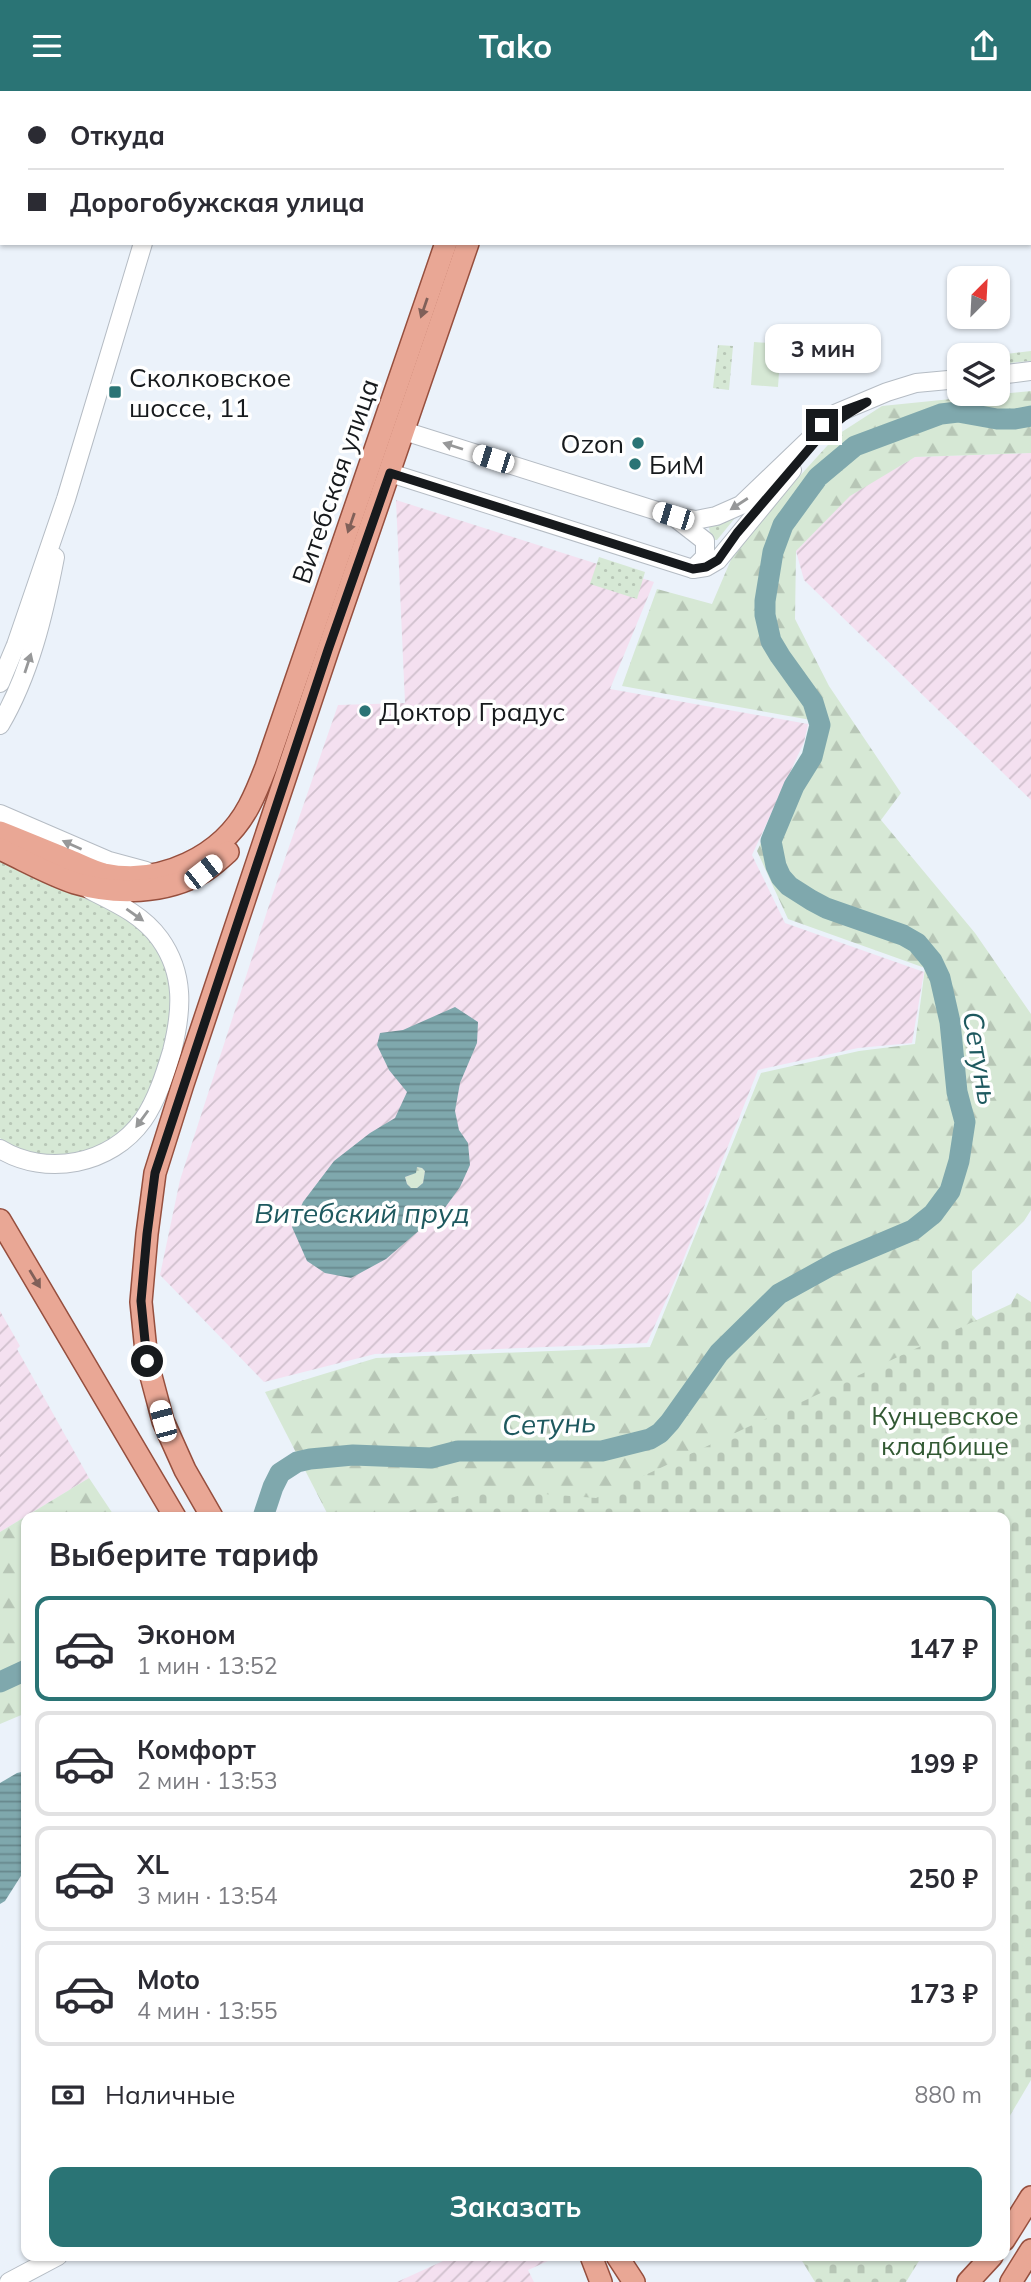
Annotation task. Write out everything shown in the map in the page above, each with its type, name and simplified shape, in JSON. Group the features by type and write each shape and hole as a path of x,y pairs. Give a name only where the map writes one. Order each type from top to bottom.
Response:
{"main road":[{"name":"Витебская улица","path":"0,832 101,873 122,877 160,874 183,866 209,851 230,831 248,808 276,737 445,245"},
{"name":"Витебская улица","path":"328,650 467,245"},
{"path":"0,849 75,883 113,890 171,886 203,872 242,840 257,817 328,650"},
{"path":"209,1512 185,1470 163,1421 147,1361 141,1301 155,1173 328,650"},
{"path":"0,1220 172,1512"},
{"path":"1010,2230 1031,2197"},
{"path":"1011,2282 1031,2250"},
{"path":"592,2261 601,2282"},
{"path":"619,2261 627,2282"},
{"path":"620,2261 634,2282"},
{"path":"968,2282 988,2261"},
{"path":"978,2282 990,2261"}],"street":[{"path":"0,683 16,645 66,499 142,245"},
{"path":"1010,374 1031,371"},
{"path":"390,473 693,569 706,567 718,560 737,533 821,435 843,417 887,392 916,383 947,380"},
{"path":"404,431 673,516 696,520 716,516 741,505 822,425 837,413 867,402"},
{"path":"0,725 20,687 31,652 49,589 66,499"},
{"path":"673,516 705,541 705,557 693,569"},
{"path":"0,814 109,861 160,874"},
{"path":"0,1149 25,1160 43,1164 71,1163 98,1156 129,1136 142,1122 168,1066 179,1023 180,1001 179,981 168,953 160,939 140,918 75,883"},
{"path":"9,2282 49,2261"}],"shaded area":[{"path":"1031,453 1031,800 804,580 796,551 850,495 915,457"},
{"path":"396,500 654,582 610,689 808,724 804,742 752,855 785,923 924,972 912,1043 858,1048 758,1070 676,1278 647,1343 375,1354 264,1382 160,1275 180,1180 272,896 338,705 405,703"},
{"path":"0,1311 20,1346 17,1349 89,1478 33,1512 21,1512 21,1519 0,1532"},
{"path":"443,2261 548,2261 528,2270 534,2282 397,2282"}],"green space":[{"path":"754,342 781,344 778,387 751,385"},
{"path":"718,345 733,346 729,390 713,388"},
{"path":"1031,351 1031,361 1010,363 1010,354"},
{"path":"1031,391 1031,453 915,457 850,496 796,551 795,619 829,686 901,793 881,820 975,933 1031,1014 1031,1210 1024,1221 972,1271 972,1315 979,1323 1031,1309 1031,2019 1010,1629 1010,1512 326,1512 265,1392 376,1358 650,1347 761,1073 859,1051 915,1044 925,968 788,919 757,851 806,752 811,720 622,686 657,589 712,604 733,555 837,435 882,406 947,399 947,406 1010,406 1010,393"},
{"path":"735,518 717,540 711,540 709,527"},
{"path":"599,557 645,572 637,599 590,584"},
{"path":"0,861 126,915 153,941 164,956 171,973 175,994 171,1024 161,1062 146,1098 138,1113 123,1130 108,1141 83,1152 57,1156 39,1155 22,1151 0,1138"},
{"path":"417,1167 425,1171 423,1183 417,1188 411,1188 405,1177 411,1175"},
{"name":"Кунцевское кладбище","path":"1017,1293 1031,1302 1031,2080 1010,2116 1010,1512 406,1512 480,1489 596,1498 1011,1304"},
{"path":"89,1478 112,1512 33,1512"},
{"path":"21,1519 21,1715 0,1724 0,1532"},
{"path":"802,2261 919,2261 906,2282 815,2282"}],"water":[{"name":"Витебский пруд","path":"455,1007 478,1022 477,1043 460,1083 455,1111 459,1130 468,1143 470,1165 460,1187 444,1209 386,1259 351,1278 325,1273 307,1261 292,1227 303,1202 334,1161 370,1133 395,1118 407,1092 389,1070 377,1045 380,1033 403,1030","holes":["417,1167 425,1171 423,1183 417,1188 411,1188 405,1177 416,1173"]},
{"path":"21,1772 21,1876 5,1901 0,1904 0,1783"}],"waterway":[{"name":"Сетунь","path":"265,1512 280,1473 297,1462 310,1459 353,1455 431,1458 458,1451 602,1451 650,1439 670,1422 719,1353 779,1294 837,1262 913,1230 933,1214 950,1191 959,1161 965,1122 957,1092 950,1022 940,978 932,961 917,943 903,935 826,908 811,900 789,886 776,866 771,841 794,786 812,757 820,725 813,702 771,641 765,601 773,552 783,525 818,477 855,446 941,414 958,412 997,419 1031,416"},
{"name":"Сетунь","path":"0,1682 21,1672"}],"place":[{"name":"Сколковское шоссе, 11","path":"115,392"},
{"name":"Ozon","path":"638,443"},
{"name":"БиМ","path":"635,464"},
{"name":"Доктор Градус","path":"365,711"}],"route":[{"path":"147,1361 141,1301 155,1173 328,650 390,473 693,569 706,567 718,560 737,533 821,435 867,402 837,413 822,425"}]}
